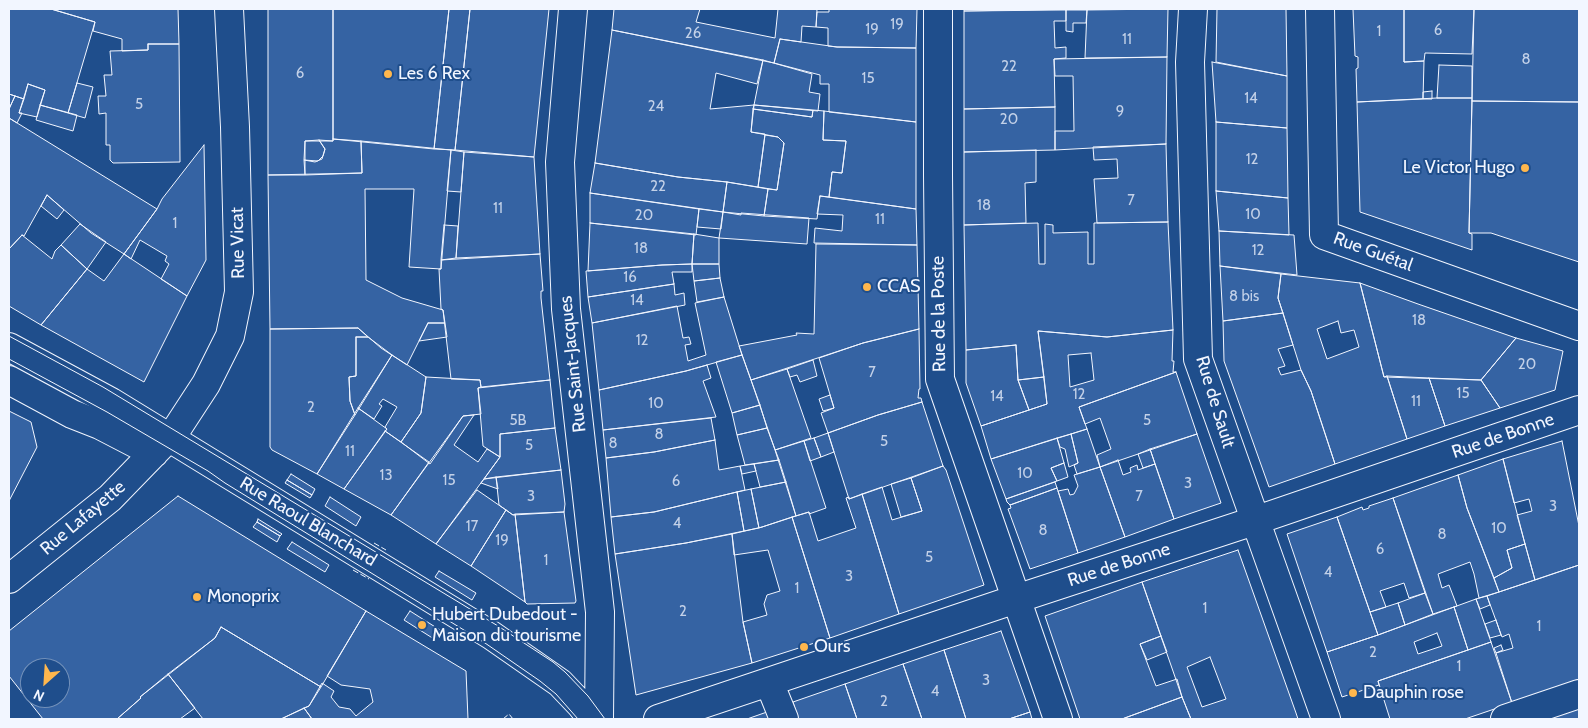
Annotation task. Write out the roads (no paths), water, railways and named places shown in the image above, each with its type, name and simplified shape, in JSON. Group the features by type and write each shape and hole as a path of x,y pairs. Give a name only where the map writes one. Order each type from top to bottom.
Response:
{"street":[{"name":"Rue Vicat","path":"161,445 176,430 206,384 230,336 239,292 235,127 229,9"},
{"name":"Rue Saint-Jacques","path":"573,9 560,162 566,309 600,612 599,719"},
{"name":"Rue de la Poste","path":"938,9 940,379 1058,719"},
{"name":"Rue de Sault","path":"1193,9 1190,62 1198,359 1326,719"},
{"name":"Rue Guétal","path":"1320,9 1324,235 1579,326"},
{"name":"Rue Raoul Blanchard","path":"9,347 112,402 161,445 491,635 560,683 592,719"},
{"name":"Rue Raoul Blanchard","path":"9,380 72,414 161,445"},
{"name":"Rue de Bonne","path":"658,719 1579,410"},
{"name":"Rue Lafayette","path":"9,579 110,498 142,467 161,445"},
{"path":"768,682 784,719"},
{"path":"1505,719 1579,694"}],"tram line":[{"path":"9,336 103,387 498,626 565,672 588,696 605,719"},
{"path":"9,359 107,412 208,471 485,643 556,694 578,719"}],"place":[{"name":"Les 6 Rex","path":"388,74"},
{"name":"Le Victor Hugo","path":"1525,168"},
{"name":"CCAS","path":"867,287"},
{"name":"Monoprix","path":"197,597"},
{"name":"Hubert Dubedout - Maison du tourisme","path":"422,625"},
{"name":"Ours","path":"804,647"},
{"name":"Dauphin rose","path":"1353,693"}]}
